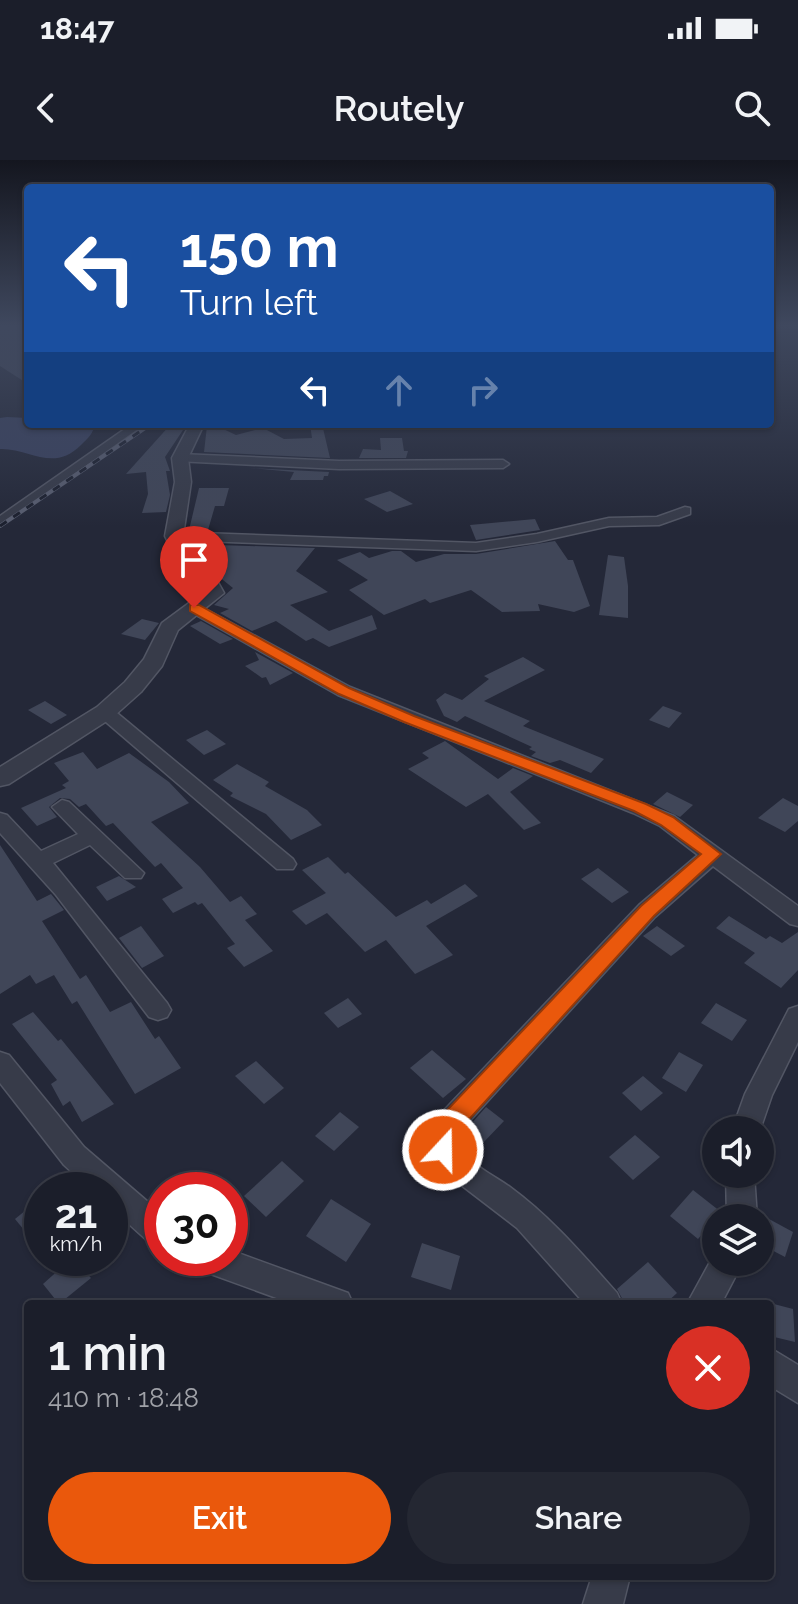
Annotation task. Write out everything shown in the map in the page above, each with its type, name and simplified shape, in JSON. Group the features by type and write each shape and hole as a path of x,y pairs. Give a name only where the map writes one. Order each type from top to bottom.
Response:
{"street":[{"path":"0,522 133,428"},
{"path":"0,778 105,712 133,687 154,661 169,627 214,593 203,572 180,550 174,536 183,482 180,458 195,428"},
{"path":"180,458 339,465 503,464"},
{"path":"174,536 476,547 537,538 609,522 659,521 685,511"},
{"path":"194,608 344,691 667,821 798,918"},
{"path":"105,712 285,864"},
{"path":"62,807 133,873"},
{"path":"0,820 39,861 158,1010"},
{"path":"39,861 91,836"},
{"path":"602,1300 528,1218 443,1150 441,1133 647,911 713,854"},
{"path":"751,1116 798,1016"},
{"path":"0,1063 74,1156 144,1218"},
{"path":"248,1272 326,1300"},
{"path":"705,1300 719,1276"},
{"path":"774,1368 798,1386"},
{"path":"603,1604 610,1580"}],"water":[{"path":"0,418 24,418 24,428 94,428 88,438 71,453 61,457 41,457 0,449"}],"building":[{"path":"167,428 184,428 165,457 170,471 166,471 170,495 166,512 142,513 148,494 146,472 126,474"},
{"path":"207,428 221,428 236,435 263,428 284,439 312,438 311,428 323,428 330,458 204,452"},
{"path":"380,438 402,438 404,451 408,451 406,458 359,458 363,449 381,450"},
{"path":"250,468 329,472 323,480 290,480 294,472"},
{"path":"199,488 229,488 224,506 215,506 208,530 189,530"},
{"path":"390,491 413,504 387,512 364,499"},
{"path":"535,519 540,530 476,540 470,525"},
{"path":"555,541 568,560 573,560 590,606 574,612 538,604 540,611 502,612 471,590 430,603 425,599 384,615 349,590 368,580 337,560 360,552 369,558 401,551 416,562 444,554 476,554"},
{"path":"189,544 315,548 296,571 328,592 290,605 329,631 372,615 377,629 329,647 313,638 306,641 276,621 252,631 220,613 229,609 214,605 233,588"},
{"path":"608,555 624,557 628,618 599,615"},
{"path":"142,619 159,623 145,640 121,634"},
{"path":"201,621 233,639 220,644 190,626"},
{"path":"255,652 293,673 270,685 266,677 262,678 245,666 259,660"},
{"path":"523,657 545,670 484,701 530,721 523,726 604,759 591,773 560,760 550,763 531,756 536,752 529,749 532,747 465,716 457,722 444,716 436,700 445,693 462,700 489,679 484,676"},
{"path":"45,701 67,715 51,724 28,710"},
{"path":"663,706 682,713 669,728 649,720"},
{"path":"207,730 226,744 204,755 186,740"},
{"path":"445,741 498,779 513,768 533,776 510,792 541,823 524,830 488,794 466,807 408,769 429,758 422,753"},
{"path":"83,752 97,769 129,753 169,782 189,803 151,822 200,867 230,902 241,896 257,914 245,920 273,951 244,967 227,948 235,944 202,903 198,905 195,902 173,913 162,899 183,888 161,863 155,867 113,823 106,826 86,804 79,807 70,799 60,798 49,807 57,817 37,826 21,808 66,788 62,785 69,781 54,763"},
{"path":"237,764 269,782 265,786 307,810 322,825 291,840 266,814 230,796 233,793 213,780"},
{"path":"667,792 693,805 680,817 653,804"},
{"path":"783,798 798,806 798,821 785,832 758,818"},
{"path":"0,845 37,901 51,894 64,910 42,921 80,979 86,975 110,1012 131,1002 155,1039 159,1036 181,1068 135,1094 77,1001 72,1004 54,975 36,984 30,975 0,994"},
{"path":"328,857 396,917 427,900 431,904 465,884 478,896 426,926 453,955 415,974 386,940 365,952 327,913 306,925 292,911 326,893 302,870"},
{"path":"598,868 629,892 612,903 581,879"},
{"path":"119,876 136,887 107,901 96,887"},
{"path":"729,916 766,939 770,936 782,943 798,932 798,970 781,988 744,963 755,953 716,928"},
{"path":"141,926 164,956 142,968 119,938"},
{"path":"657,926 685,946 671,956 643,936"},
{"path":"348,998 362,1014 338,1028 324,1013"},
{"path":"716,1003 747,1020 732,1041 701,1023"},
{"path":"33,1012 58,1041 61,1039 114,1104 82,1122 70,1101 63,1106 51,1084 57,1080 12,1024"},
{"path":"432,1050 466,1079 443,1098 410,1068"},
{"path":"679,1052 703,1065 686,1092 662,1078"},
{"path":"256,1061 284,1088 264,1104 235,1076"},
{"path":"643,1076 663,1093 641,1111 622,1093"},
{"path":"486,1107 504,1121 481,1145 464,1132"},
{"path":"340,1112 359,1127 334,1151 315,1136"},
{"path":"635,1135 660,1157 633,1180 609,1157"},
{"path":"282,1161 304,1181 266,1217 248,1200 248,1192"},
{"path":"693,1190 711,1204 702,1204 702,1234 698,1239 670,1216"},
{"path":"331,1199 371,1224 346,1262 306,1236"},
{"path":"24,1212 24,1230 15,1219"},
{"path":"774,1222 793,1232 785,1257 774,1251"},
{"path":"422,1243 460,1256 451,1290 411,1277"},
{"path":"648,1262 677,1293 669,1300 623,1300 617,1289"},
{"path":"52,1276 91,1278 64,1300 56,1300 43,1284"},
{"path":"774,1304 793,1309 795,1342 774,1337"}],"railway":[{"path":"0,526 145,428"}],"route":[{"path":"194,608 344,691 640,808 667,821 713,854 647,911 441,1133 443,1150"}]}
